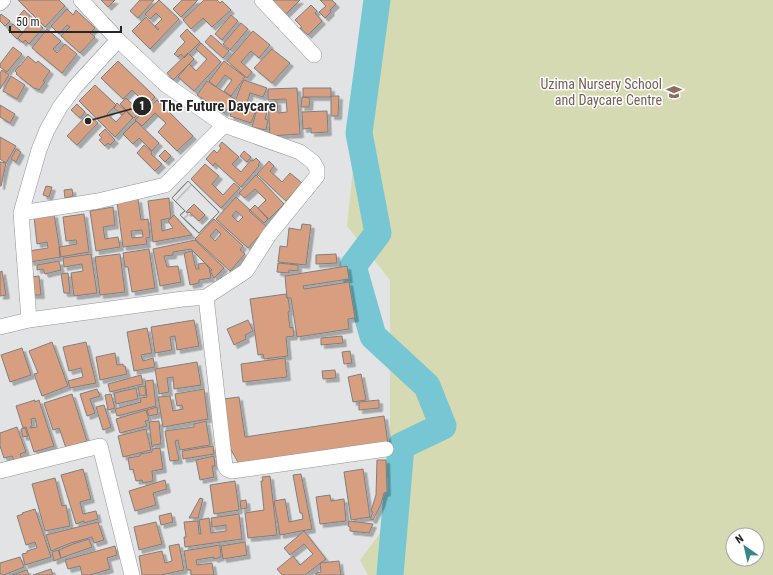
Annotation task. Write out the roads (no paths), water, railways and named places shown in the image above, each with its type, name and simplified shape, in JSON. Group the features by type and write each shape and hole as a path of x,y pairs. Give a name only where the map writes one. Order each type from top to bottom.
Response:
{"street":[{"path":"0,3 3,0"},
{"path":"0,327 29,320 183,299 206,298 246,271 269,236 317,176 317,169 313,162 300,152 224,125 165,84 118,40 81,0"},
{"path":"262,0 314,55"},
{"path":"29,320 21,213 39,150 47,130 60,107 90,70 118,40"},
{"path":"21,213 98,201 165,185 224,125"},
{"path":"206,298 225,466 227,469 232,471 386,449"},
{"path":"0,471 100,446 132,575"}],"waterway":[{"path":"377,0 359,133 378,233 353,266 373,336 427,386 443,426 401,446 390,575"}],"place":[{"name":"Uzima Nursery School and Daycare Centre","path":"674,92"},
{"name":"The Future Daycare","path":"88,121"}]}
